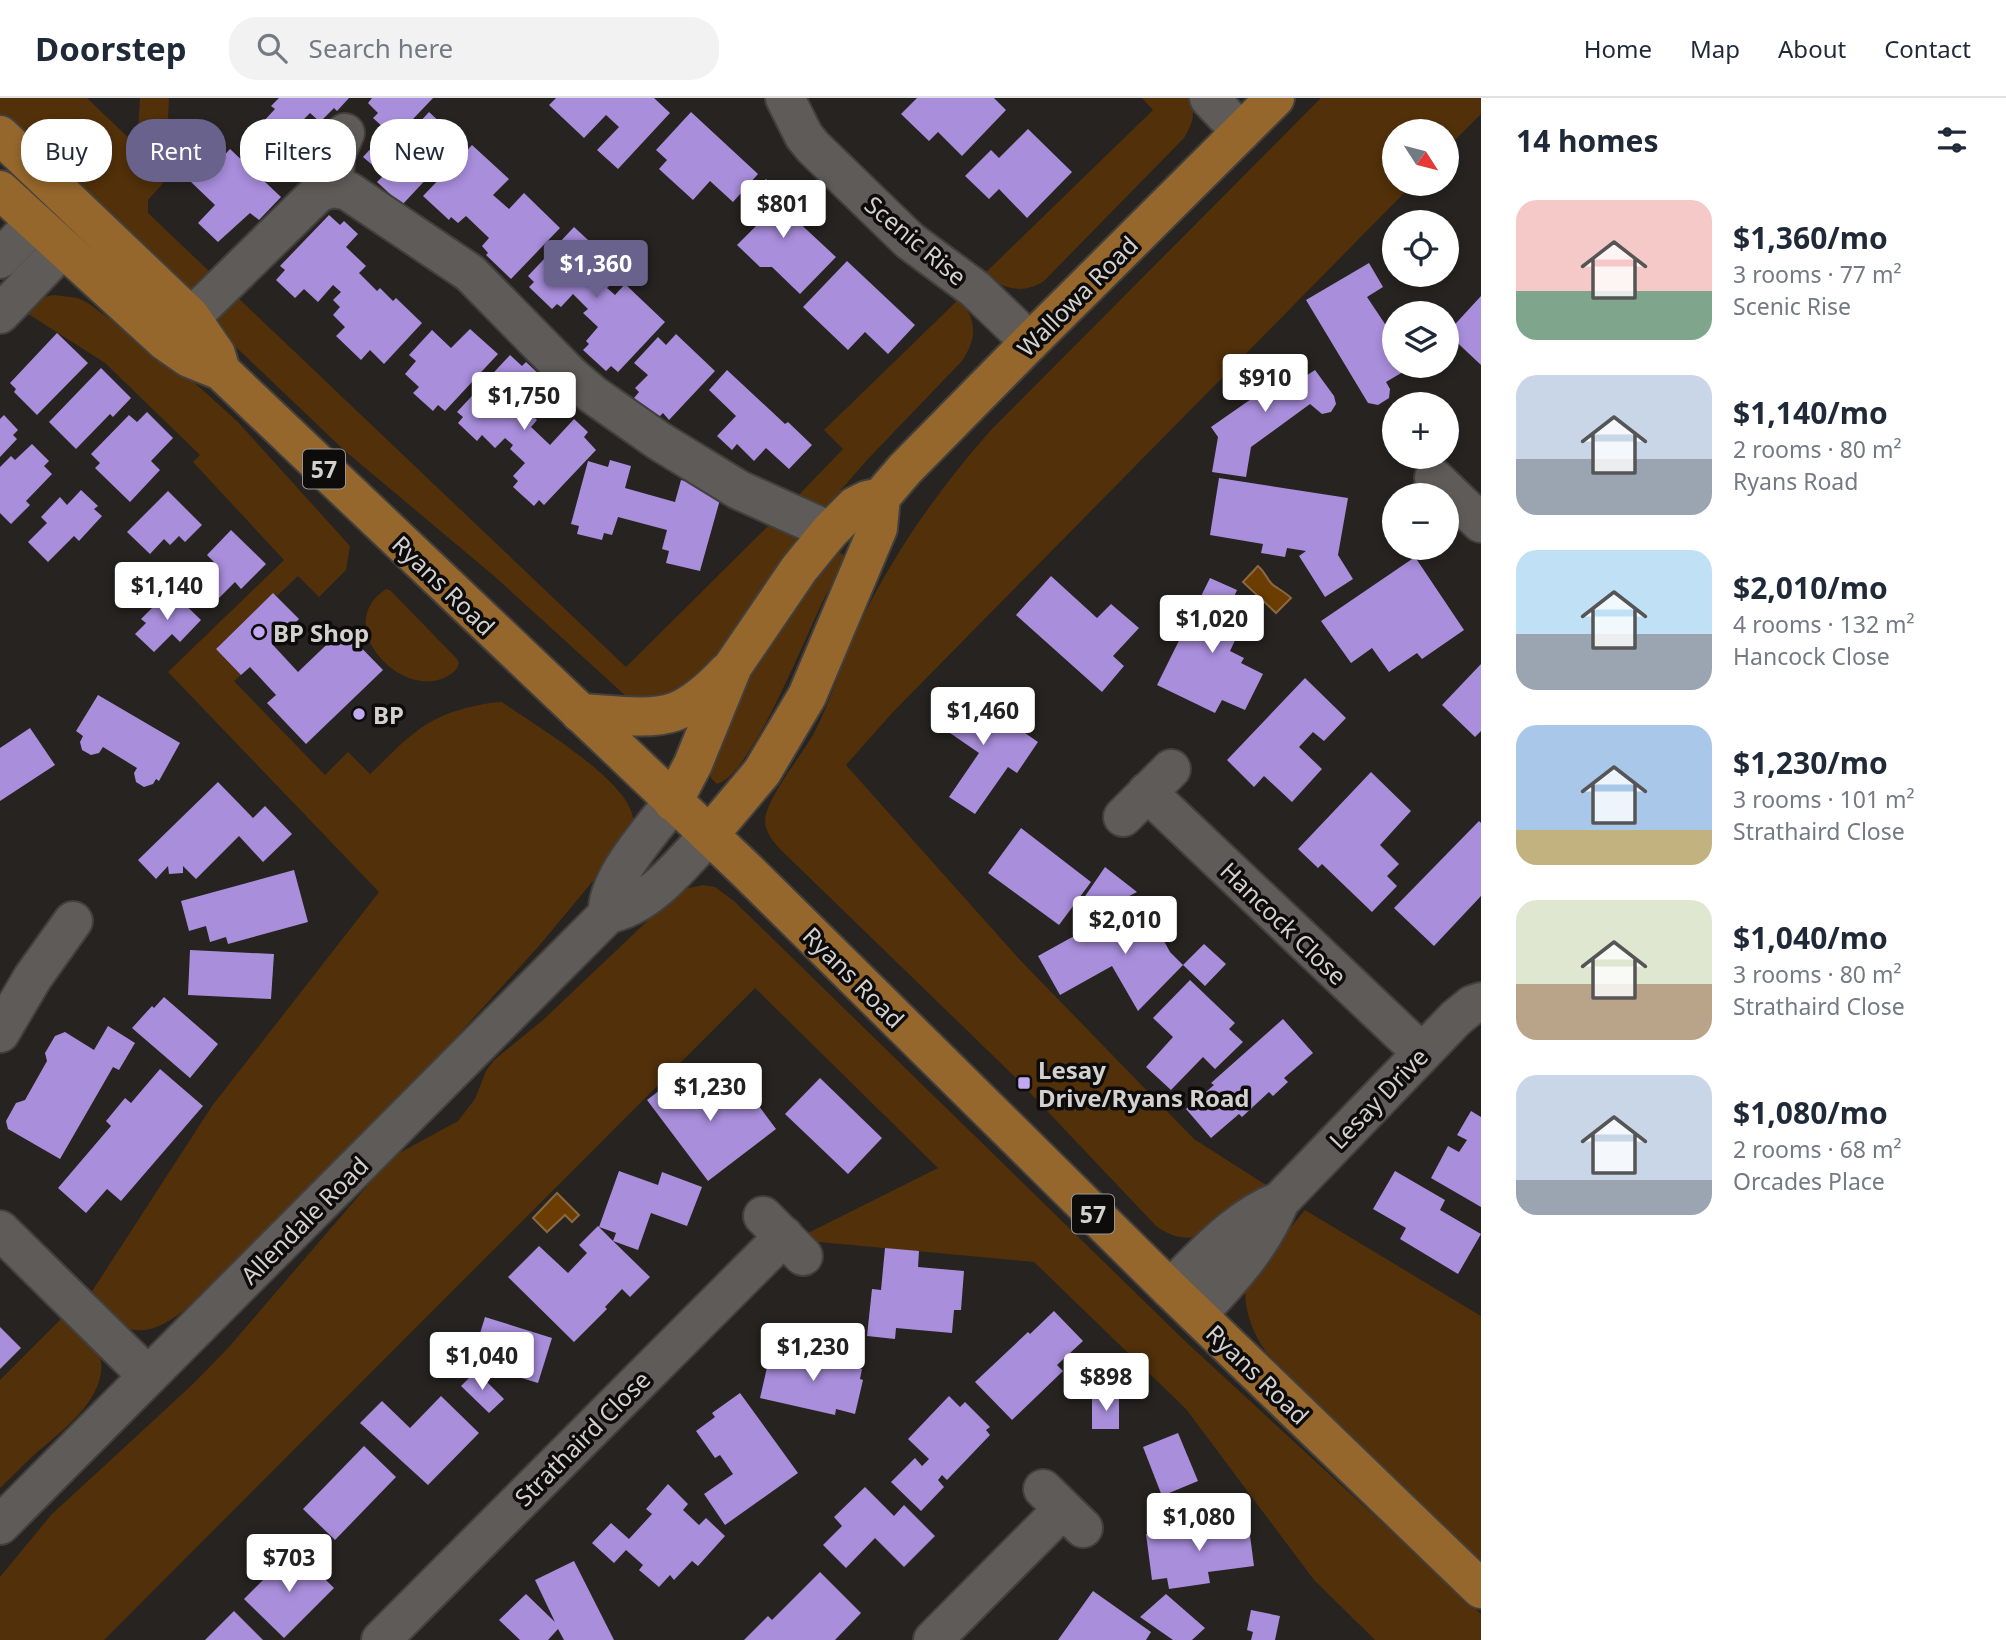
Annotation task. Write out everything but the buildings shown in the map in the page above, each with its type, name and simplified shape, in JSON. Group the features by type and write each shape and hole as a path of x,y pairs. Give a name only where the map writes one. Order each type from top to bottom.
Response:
{"main road":[{"name":"Wallowa Road","path":"673,802 693,764 733,666 799,569 830,531 855,506 881,497 905,469 1030,342 1275,98"},
{"name":"Ryans Road","path":"0,135 90,219 178,329"},
{"name":"Ryans Road","path":"0,190 63,248 178,329 211,346 221,371 709,835 1170,1289 1481,1589"},
{"path":"35,222 62,192"},
{"path":"63,248 90,219"},
{"path":"709,835 762,772 807,696 878,528 881,497"},
{"path":"580,713 657,715 673,712 703,695 733,666"}],"street":[{"name":"Scenic Rise","path":"785,98 804,136 813,147 910,241 975,289 1030,342"},
{"path":"1209,98 1241,132"},
{"path":"334,182 334,188"},
{"path":"178,329 319,192 334,188 348,191 470,273 592,394 679,455 739,489 830,531"},
{"path":"0,259 35,222"},
{"path":"0,314 63,248"},
{"path":"1436,476 1481,523"},
{"name":"Hancock Close","path":"1147,793 1422,1053"},
{"path":"608,915 610,897 619,876 673,802"},
{"name":"Allendale Road","path":"0,1525 608,915 628,908 659,886 709,835"},
{"path":"0,1033 33,976 73,921"},
{"name":"Lesay Drive","path":"1197,1315 1251,1253 1268,1228 1280,1201 1456,1018 1472,1005 1481,1002"},
{"name":"Lesay Drive","path":"1170,1289 1241,1222 1280,1201"},
{"path":"0,1230 148,1376"},
{"name":"Strathaird Close","path":"381,1640 784,1236"},
{"path":"933,1640 1063,1509"}],"shaded area":[{"path":"0,98 87,98 109,119 21,119 21,143 0,123"},
{"path":"140,98 169,98 168,119 139,119"},
{"path":"1142,98 1189,98 1193,109 1192,119 1184,138 1044,281 1021,289 998,283 984,274 1153,110"},
{"path":"1321,98 1481,98 1481,114 1460,135 1460,119 1382,119 1382,196 1401,196 1387,210 1382,210 1382,215 893,712 846,765 1021,961 1194,1139 1266,1185 1229,1220 1202,1235 1188,1238 1172,1235 1156,1226 1016,1078 780,849 765,825 771,801 820,720 872,599 918,524 952,476 990,431"},
{"path":"112,122 126,135 126,182 164,182 148,200 148,213 211,273 195,288 176,290 62,182 112,182"},
{"path":"234,294 626,667 776,518 802,536 752,602 708,668 667,700 628,698 494,576 345,451 217,329 219,309"},
{"path":"54,295 78,298 88,303 186,375 238,422 350,546 346,570 319,597 298,576 277,596 273,593 216,649 241,675 234,681 325,775 348,752 370,774 406,740 429,723 457,710 502,702 603,775 631,810 633,826 623,845 538,947 439,1056 196,1300 162,1325 142,1330 122,1326 87,1299 212,1106 379,892 168,672 284,560 193,462 200,455 105,363 22,310 40,298"},
{"path":"959,299 970,315 973,330 970,346 961,362 867,460 822,512 792,502 843,449 824,430"},
{"path":"838,552 844,555 842,566 761,732 730,776 717,784 711,778 711,768 731,704 778,626"},
{"path":"1258,566 1272,584 1291,598 1276,613 1243,582"},
{"path":"386,589 457,659 458,666 452,674 426,681 408,677 391,668 377,654 368,638 366,620 371,604"},
{"path":"703,885 715,887 734,901 1186,1342 1481,1614 1481,1640 1375,1640 1314,1580 1186,1409 1034,1262 808,1241 802,1236 938,1168 755,988 104,1640 0,1640 0,1577 51,1515 193,1384 228,1348 392,1157 458,1121 475,1099 486,1071 494,1060 543,1020 680,890"},
{"path":"557,1193 579,1215 572,1222 565,1215 547,1232 533,1218"},
{"path":"1305,1210 1481,1316 1481,1565 1266,1352 1256,1336 1245,1300 1246,1282"},
{"path":"67,1313 98,1350 101,1366 99,1381 83,1410 0,1488 0,1380"}],"place":[{"name":"BP Shop","path":"259,632"},
{"name":"BP","path":"359,714"},
{"name":"Lesay Drive/Ryans Road","path":"1024,1083"}]}
